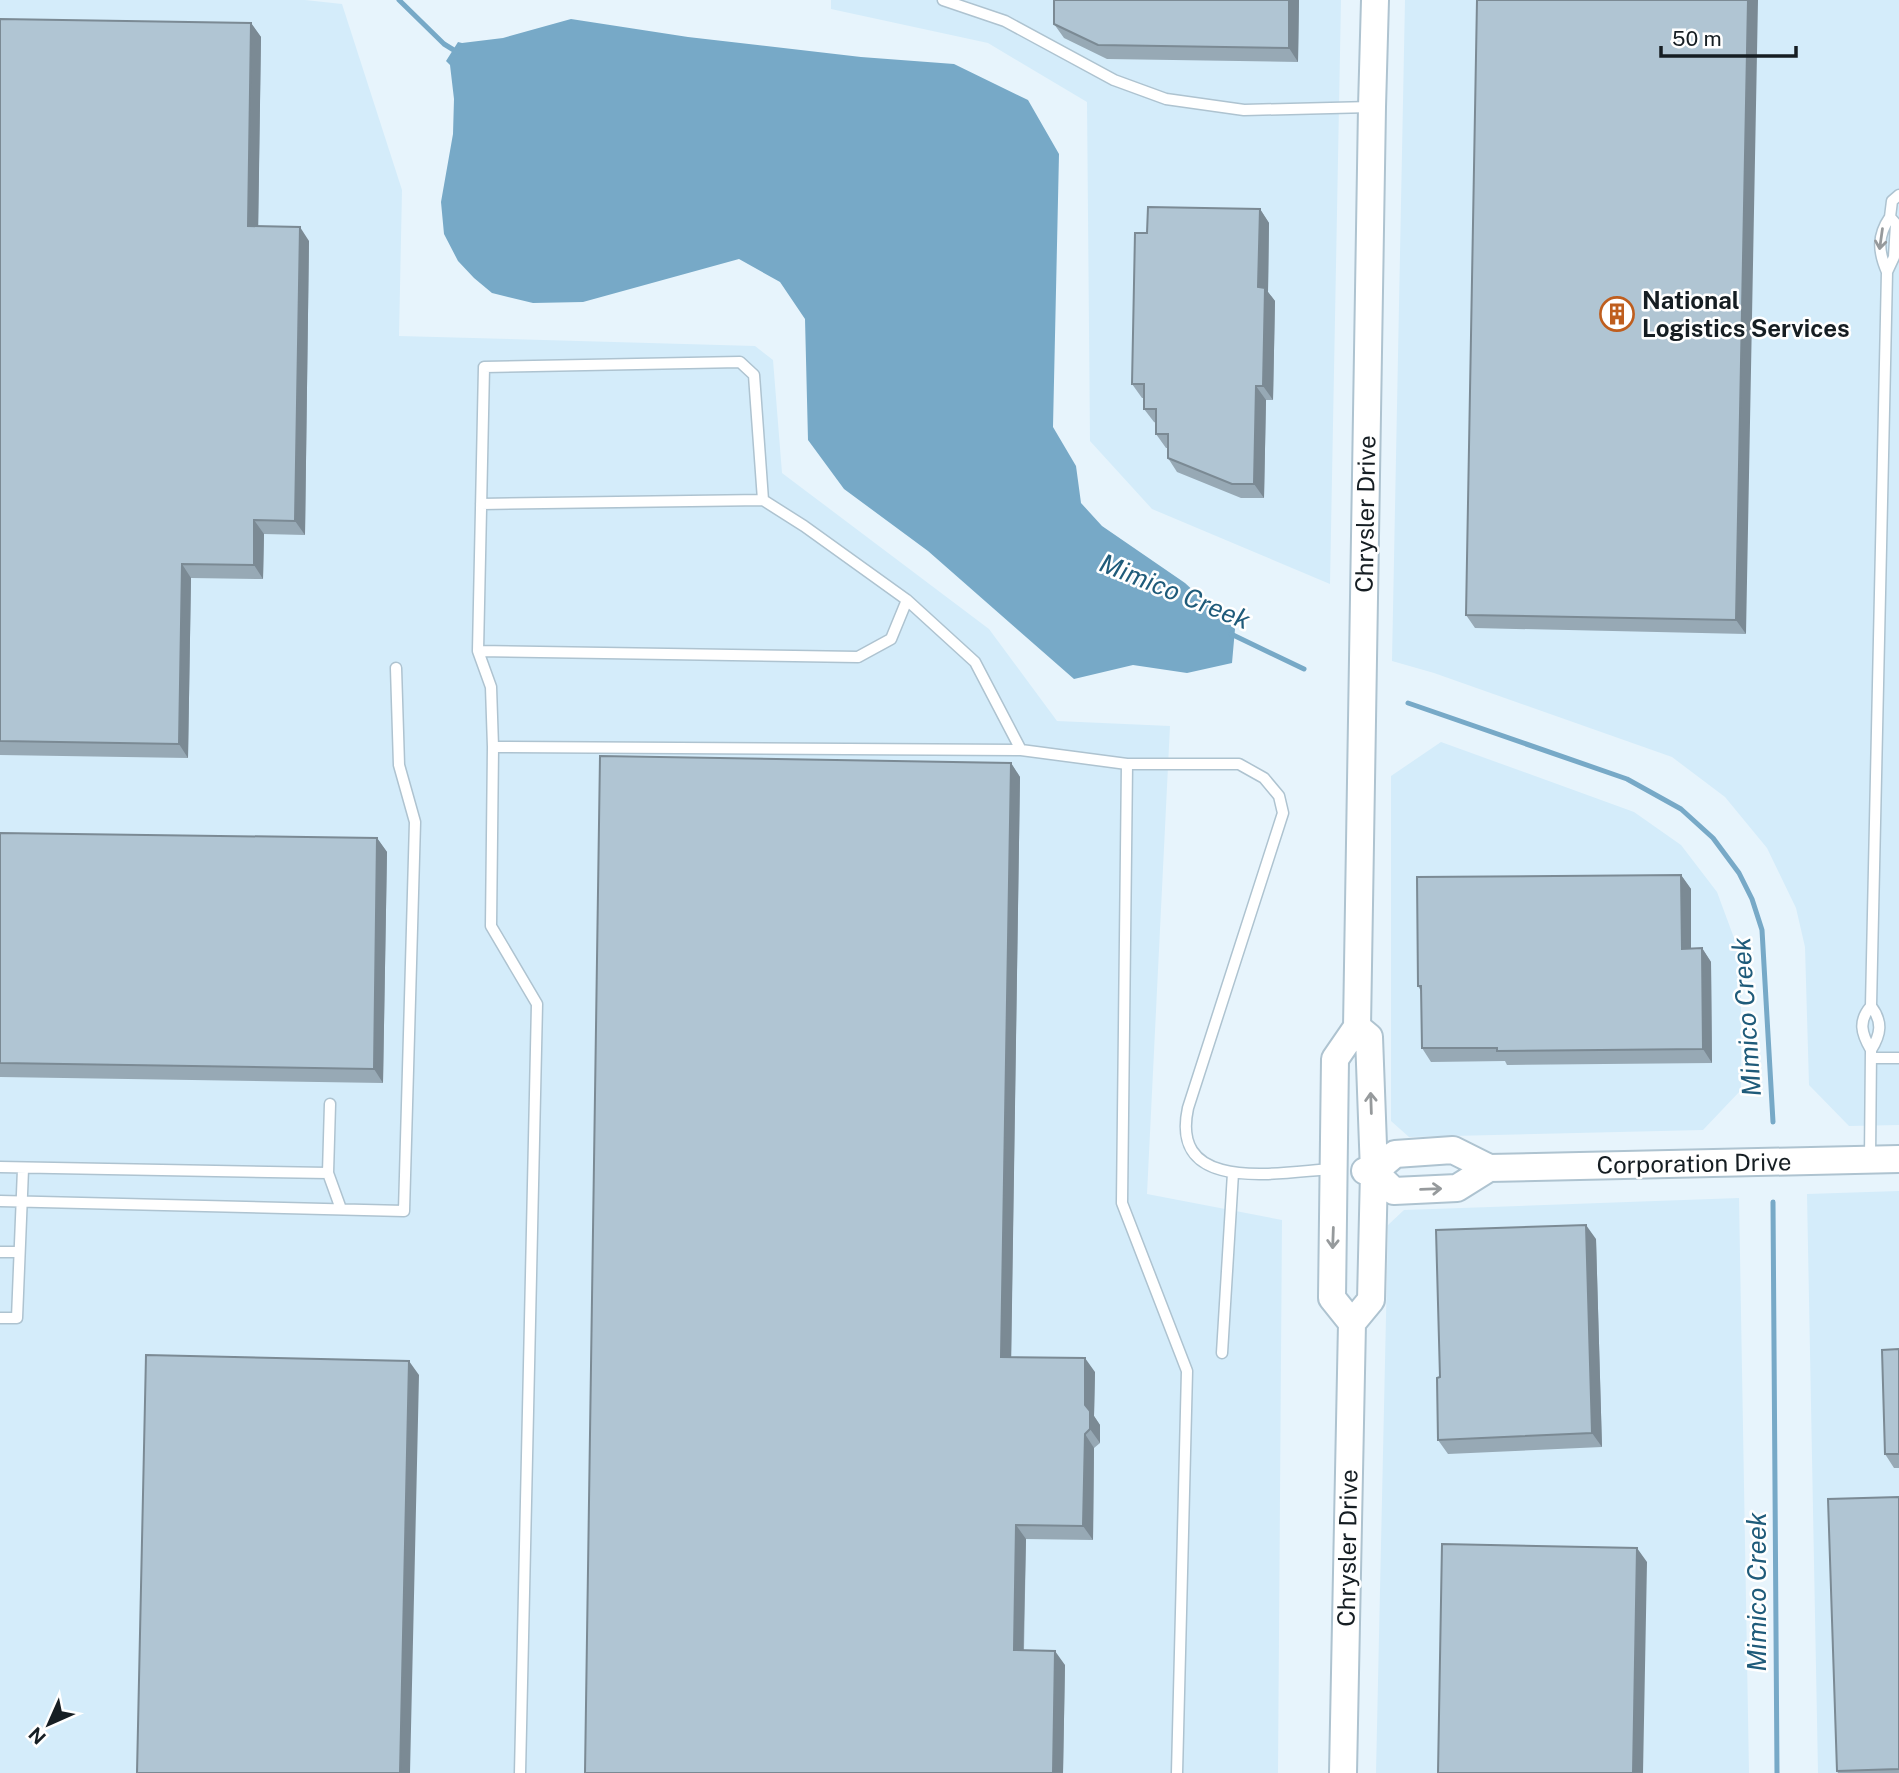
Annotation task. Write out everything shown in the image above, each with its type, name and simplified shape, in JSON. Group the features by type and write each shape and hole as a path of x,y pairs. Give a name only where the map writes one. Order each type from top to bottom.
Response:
{"street":[{"name":"Chrysler Drive","path":"1343,1773 1352,1323 1371,1300 1374,1172 1369,1037 1357,1027 1376,0"},
{"path":"1352,1323 1332,1298 1335,1059 1357,1027"},
{"name":"Corporation Drive","path":"1374,1172 1395,1154 1454,1150 1489,1168 1899,1158"},
{"path":"1335,1169 1374,1172 1394,1191 1457,1188 1489,1168"}],"lane":[{"path":"943,0 1005,21 1114,80 1166,99 1244,110 1372,107"},
{"path":"1871,1054 1863,1036 1863,1018 1871,1006 1887,272 1894,257 1896,224 1890,217 1892,201 1899,195"},
{"path":"520,1773 537,1004 491,926 491,687 478,651 484,367 740,362 754,375 763,500"},
{"path":"481,505 763,500 804,526 906,600 975,662 1021,750"},
{"path":"478,651 858,657 891,639 906,600"},
{"path":"0,1201 404,1210 415,822 399,765 396,668"},
{"path":"493,747 1021,750 1127,764 1239,764 1264,778 1279,796 1283,813 1185,1120 1187,1141 1201,1160 1224,1172 1335,1169"},
{"path":"1127,764 1122,1203 1186,1371 1177,1773"},
{"path":"1870,1159 1871,1054 1879,1036 1880,1018 1871,1006"},
{"path":"1871,1054 1899,1058"},
{"path":"330,1104 328,1173 341,1209"},
{"path":"0,1167 328,1173"},
{"path":"0,1318 17,1318 23,1168"},
{"path":"1223,1353 1233,1173"},
{"path":"0,1252 18,1252"}],"shaded area":[{"path":"0,0 305,0 342,4 402,190 399,336 755,346 773,360 782,473 989,629 1057,721 1170,726 1147,1194 1282,1220 1278,1773 0,1773"},
{"path":"831,0 1341,0 1330,584 1152,509 1090,441 1087,102 988,43 831,9"},
{"path":"1405,0 1899,0 1899,1125 1849,1126 1809,1085 1805,947 1796,908 1767,848 1725,797 1672,757 1434,673 1392,661"},
{"path":"1441,742 1634,812 1681,845 1717,892 1737,946 1741,977 1741,1090 1703,1130 1409,1137 1391,1121 1391,776"},
{"path":"1899,1191 1899,1773 1818,1773 1807,1194"},
{"path":"1739,1198 1749,1773 1376,1773 1388,1225 1404,1210"}],"water":[{"path":"571,19 688,37 861,57 954,64 1028,100 1059,154 1053,427 1076,466 1081,503 1102,526 1185,583 1235,629 1232,663 1187,673 1133,665 1074,679 928,551 844,489 808,440 805,319 780,282 739,259 583,302 533,303 492,293 474,278 458,261 444,234 441,202 453,134 454,99 450,65 446,61 458,42 503,38"}],"building":[{"path":"1054,0 1289,0 1289,48 1098,45 1054,24"},
{"name":"National Logistics Services","path":"1477,0 1748,0 1736,620 1466,615"},
{"path":"0,19 251,23 248,226 300,227 295,521 254,520 254,565 182,564 179,744 0,741"},
{"path":"1148,207 1260,209 1258,287 1265,288 1263,386 1256,386 1254,484 1232,484 1168,458 1168,434 1156,434 1156,409 1144,409 1144,384 1132,384 1135,233 1147,233"},
{"path":"600,756 1011,763 1001,1357 1085,1358 1085,1405 1090,1411 1090,1429 1085,1434 1083,1526 1016,1525 1014,1650 1055,1651 1053,1773 585,1773"},
{"path":"0,833 377,838 374,1069 0,1063"},
{"path":"1681,875 1682,949 1702,948 1703,1049 1497,1051 1497,1048 1422,1048 1421,986 1418,986 1417,877"},
{"path":"1586,1225 1592,1433 1438,1440 1437,1378 1440,1377 1436,1230"},
{"path":"1899,1349 1899,1454 1885,1454 1882,1350"},
{"path":"146,1355 409,1361 400,1773 137,1773"},
{"path":"1899,1497 1899,1769 1837,1771 1828,1499"},
{"path":"1442,1544 1637,1548 1633,1773 1438,1773"}],"waterway":[{"name":"Mimico Creek","path":"399,0 444,44 457,52"},
{"name":"Mimico Creek","path":"1231,634 1304,669"},
{"name":"Mimico Creek","path":"1408,703 1627,779 1681,809 1713,838 1739,873 1752,899 1762,930 1773,1122"},
{"name":"Mimico Creek","path":"1773,1202 1777,1773"}],"place":[{"name":"National Logistics Services","path":"1617,314"}]}
